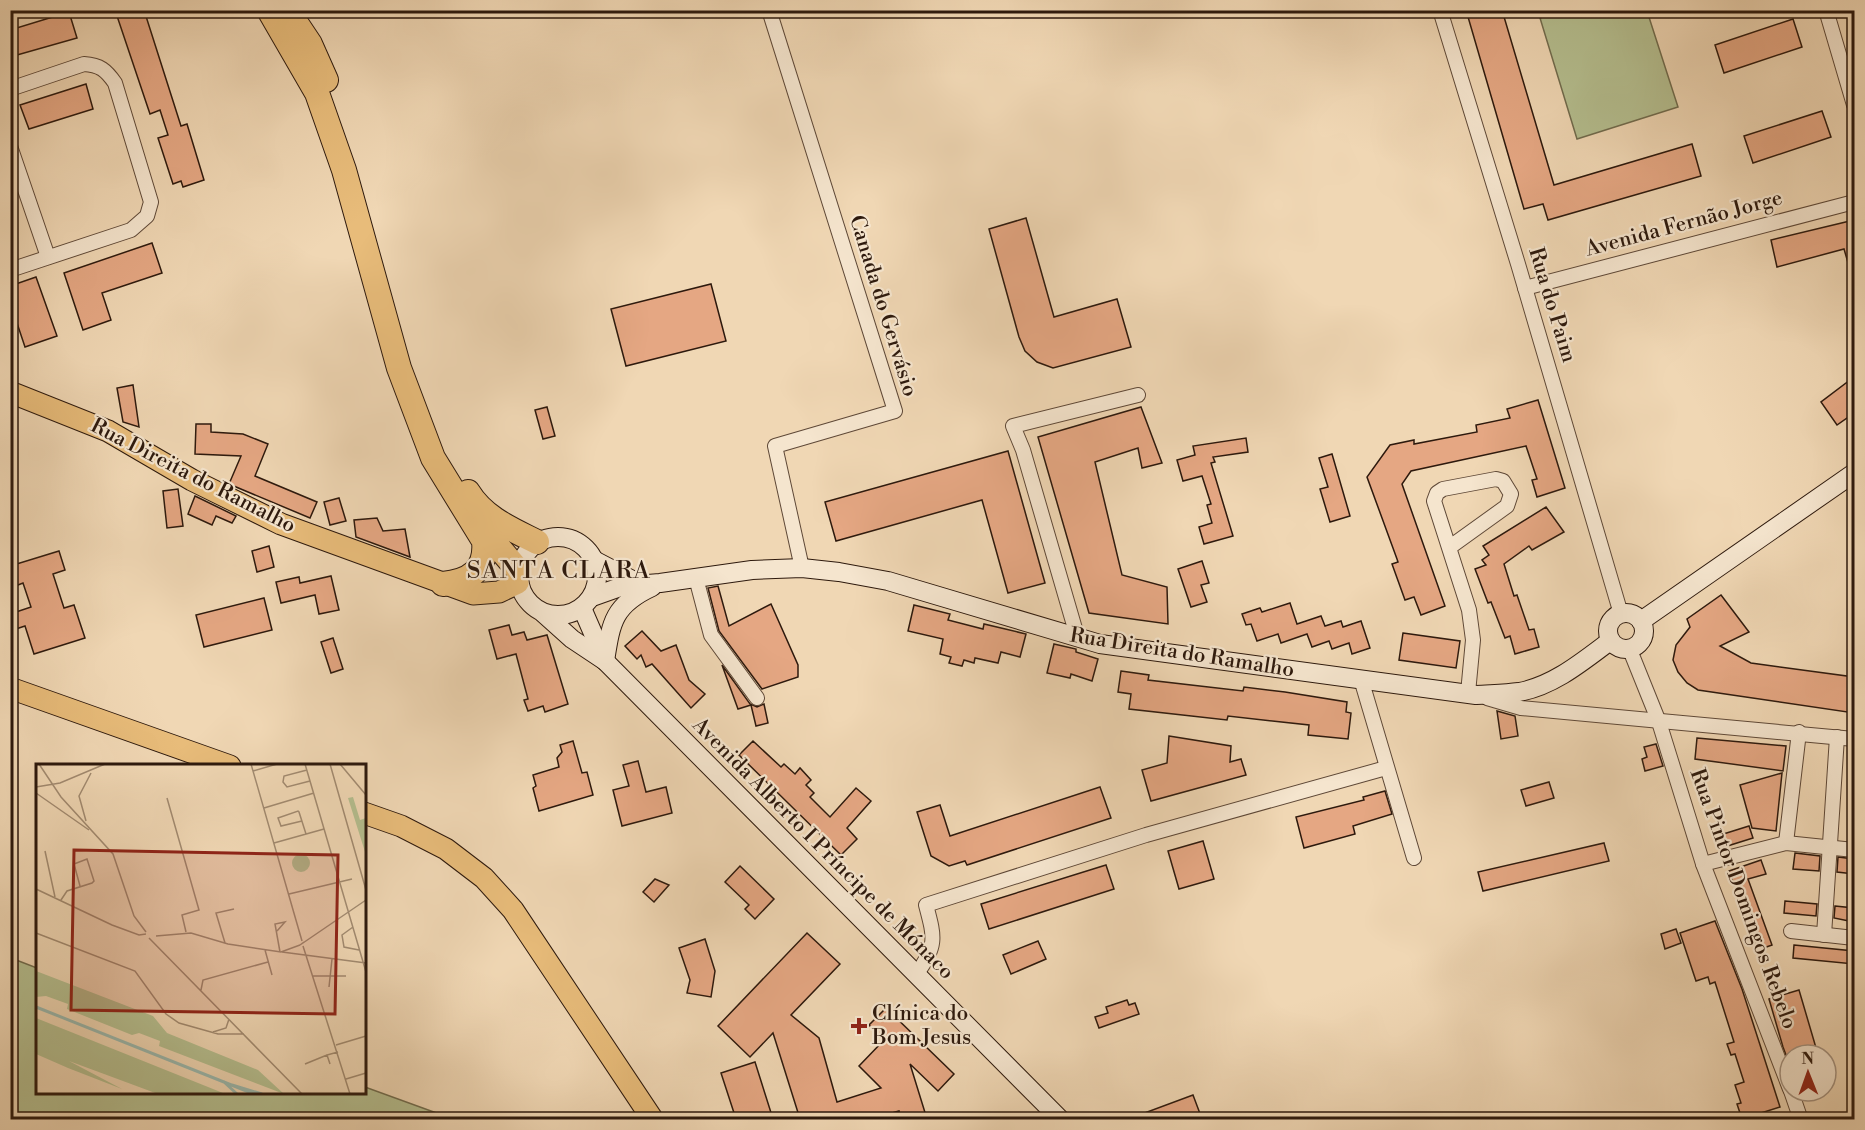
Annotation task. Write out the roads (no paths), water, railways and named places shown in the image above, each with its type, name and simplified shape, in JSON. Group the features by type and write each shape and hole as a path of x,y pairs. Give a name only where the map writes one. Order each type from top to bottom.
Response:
{"highway":[{"path":"269,10 317,93 344,170 410,397 433,458 484,541 483,561 473,576 443,584"},
{"path":"287,10 310,44 343,116 445,455 475,503 495,520 537,542"},
{"path":"467,512 518,576"}],"main road":[{"name":"Rua Direita do Ramalho","path":"10,392 108,431 192,480 281,524 443,584 485,595 499,592 518,576"},
{"path":"1641,621 1854,473"},
{"path":"594,560 597,579 587,602 570,614 556,616 543,613 527,601 518,576 522,559 537,542 562,537 575,541 586,549 594,560 640,584"},
{"name":"Rua Direita do Ramalho","path":"587,602 615,588 640,584 752,570 802,568 888,581 1078,639 1472,694"},
{"path":"605,661 611,627 618,611 635,595 660,583"},
{"name":"Avenida Alberto I Príncipe de Mónaco","path":"587,602 605,661"},
{"name":"Avenida Alberto I Príncipe de Mónaco","path":"543,613 572,639 605,661 1061,1119"},
{"path":"1621,614 1636,616 1641,621 1644,629 1643,638 1638,646 1630,650 1619,649 1610,641 1608,625 1621,614"},
{"path":"1472,694 1519,692 1546,683 1572,669 1610,641"},
{"path":"10,688 227,764"},
{"path":"366,814 401,826 446,849 483,878 513,910 652,1119"}],"street":[{"name":"Canada do Gervásio","path":"769,10 895,411 775,446 802,568"},
{"name":"Rua do Paim","path":"1440,10 1621,614"},
{"path":"1826,10 1854,105"},
{"path":"10,88 84,64 94,65 107,72 115,83 151,202 147,216 131,230 10,270"},
{"path":"10,146 48,257"},
{"name":"Avenida Fernão Jorge","path":"1525,288 1854,202"},
{"path":"1078,639 1023,450 1013,426 1138,395"},
{"path":"1450,547 1507,506 1511,494 1503,481 1496,479 1437,493 1434,501 1468,610 1473,640 1472,694"},
{"path":"696,578 711,635 757,698"},
{"name":"Rua Pintor Domingos Rebelo","path":"1630,650 1659,722 1703,864 1778,1059"},
{"path":"1361,679 1414,858"},
{"name":"Rua Direita do Ramalho","path":"1472,694 1521,708 1659,722 1799,732 1854,739"},
{"path":"1786,843 1799,732"},
{"path":"1824,935 1837,737"},
{"path":"916,975 933,948 935,937 926,904 1146,835 1386,768"},
{"path":"1703,864 1786,843 1854,850"},
{"path":"1791,931 1854,938"},
{"name":"Rua Pintor Domingos Rebelo","path":"1795,1103 1801,1119"}],"place":[{"name":"Clínica do Bom Jesus","path":"859,1026"}],"district":[{"name":"SANTA CLARA","path":"559,571"}]}
